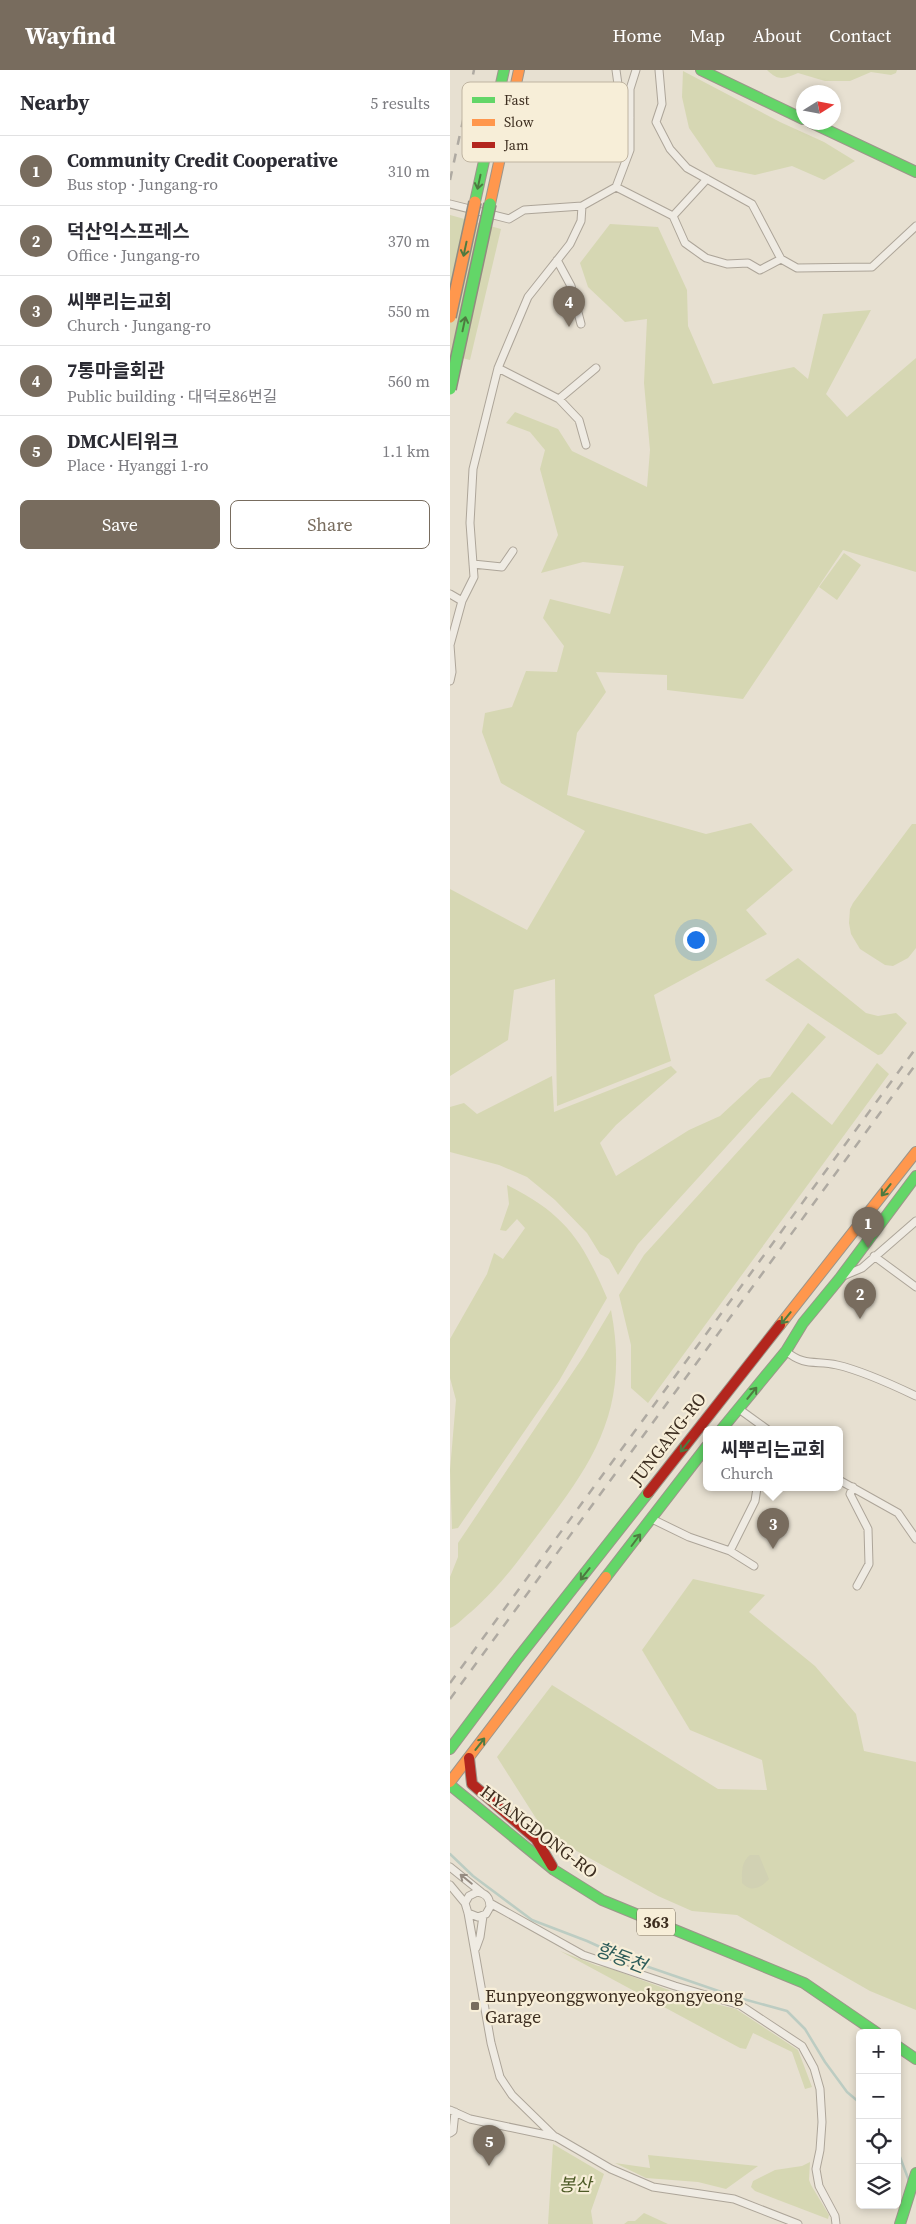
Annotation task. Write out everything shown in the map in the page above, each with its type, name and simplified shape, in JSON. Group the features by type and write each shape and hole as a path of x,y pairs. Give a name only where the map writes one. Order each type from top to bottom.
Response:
{"main road":[{"path":"701,70 796,115"},
{"path":"827,130 914,171"},
{"path":"450,317 484,162"},
{"path":"450,389 499,162"},
{"name":"JUNGANG-RO","path":"450,1750 518,1658 916,1152"},
{"name":"JUNGANG-RO","path":"724,1426 786,1351 803,1323 840,1278 916,1176"},
{"name":"JUNGANG-RO","path":"450,1784 703,1451"},
{"path":"469,1758 472,1784 536,1839 554,1870"},
{"name":"HYANGDONG-RO","path":"450,1784 554,1870 602,1900 804,1982 871,2029"},
{"path":"901,2049 916,2059"},
{"path":"900,2224 903,2209 916,2173"}],"street":[{"path":"628,155 630,150 630,89 636,70"},
{"path":"659,70 662,104 656,122 670,149 687,168 752,204 782,259 797,268 872,267 916,226"},
{"path":"450,204 509,219 524,210 582,206 616,187 625,162"},
{"path":"673,216 693,197 707,179"},
{"path":"616,187 673,216 685,243 706,258 727,264 748,263 760,270 782,259"},
{"path":"450,681 452,672 450,645 462,601 474,576 470,523 473,469 484,418 498,368 528,297 570,244 581,220 582,206"},
{"path":"557,260 571,286 581,324"},
{"path":"498,368 559,400 579,420 586,445"},
{"path":"559,400 596,368"},
{"path":"473,564 502,567 513,552"},
{"path":"450,594 462,601"},
{"path":"840,1278 862,1268 916,1221"},
{"path":"874,1256 916,1287"},
{"path":"786,1351 793,1357 812,1364 836,1365 916,1396"},
{"path":"739,1409 762,1426"},
{"path":"843,1482 898,1513 916,1539"},
{"path":"853,1487 850,1494 868,1529 869,1564 857,1586"},
{"path":"730,1551 755,1500 756,1491"},
{"path":"652,1519 689,1537 730,1551 754,1566"},
{"path":"450,1867 486,1894 490,1903 583,1955 675,1986 740,2005 802,2046 814,2068 820,2089 822,2122 816,2169 819,2186 835,2216 836,2224"},
{"path":"450,1885 465,1904 468,1913 476,1948 491,2043 500,2077 512,2095 556,2137 611,2170 653,2187 734,2199 798,2224"},
{"path":"465,1904 469,1896 481,1892"},
{"path":"476,1948 480,1937 483,1916 488,1911 490,1903"},
{"path":"468,1913 473,1916 483,1916"},
{"path":"450,2133 453,2131 452,2111 470,2119 556,2137"}],"green space":[{"path":"767,70 897,70 896,73 891,75 871,72 850,81 825,81 798,73 781,78"},
{"path":"683,71 780,122 824,142 855,161 824,180 792,166 755,175 716,167 689,128 682,97"},
{"path":"450,215 501,229 470,360 450,355"},
{"path":"610,224 658,227 687,290 688,326 713,384 794,367 808,379 823,314 871,310 826,394 847,417 916,358 916,572 843,550 743,699 667,690 667,675 596,672 606,692 577,733 567,795 706,834 751,823 793,870 746,910 767,934 654,995 671,1061 557,1106 555,979 514,990 508,1040 450,1076 450,889 527,930 585,831 501,783 482,732 485,713 512,707 526,671 557,672 564,646 543,618 550,599 610,614 624,566 583,562 541,573 558,535 540,469 545,450 530,432 506,423 515,412 558,429 572,451 647,487 650,450 644,383 647,319 625,322 588,287 580,263"},
{"path":"844,553 861,565 837,600 819,587"},
{"path":"912,824 916,824 916,948 908,958 893,966 885,965 860,949 851,934 849,923 850,909"},
{"path":"798,958 866,1013 878,1016 896,1013 907,1023 882,1054 878,1055 765,980"},
{"path":"808,1023 826,1037 638,1244 618,1275 609,1259 600,1254 587,1233 555,1200 527,1177 499,1165 450,1152 450,1107 464,1103 477,1114 552,1076 554,1112 671,1066 677,1072 616,1125 600,1143 616,1176 689,1130 720,1116 760,1079 770,1077"},
{"path":"877,1063 889,1074 648,1403 631,1388 631,1345 619,1295 644,1255 792,1092 832,1125"},
{"path":"507,1185 544,1207 558,1218 580,1244 607,1298 559,1381 458,1528 452,1529 450,1470 456,1400 450,1378 450,1339 487,1274 494,1253 503,1259 525,1228 517,1219 506,1231 500,1230 509,1204"},
{"path":"611,1310 616,1348 615,1382 609,1413 599,1442 567,1496 511,1570 479,1605 450,1628 450,1577 458,1557 458,1543 583,1357"},
{"path":"693,1579 765,1595 749,1612 815,1666 856,1714 864,1751 916,1762 916,2010 870,1991 737,1915 692,1911 658,1896 546,1834 497,1757 552,1685 718,1789 767,1790 762,1760 690,1730 642,1650"},
{"path":"750,1855 759,1855 769,1879 763,1885 752,1889 742,1883 744,1864"},
{"path":"560,1951 691,1998 736,2009 798,2050 812,2087 805,2089 792,2052 753,2033 746,2049 740,2048"},
{"name":"봉산","path":"553,2144 604,2174 591,2211 593,2224 548,2224"},
{"path":"648,2155 758,2166 726,2189 698,2182 646,2178 615,2163 650,2168"},
{"path":"810,2162 809,2180 829,2215 828,2219 755,2191 751,2187 753,2181 775,2170 802,2166"},
{"name":"봉산","path":"644,2213 668,2224 624,2224 628,2221 635,2221"}],"waterway":[{"name":"향동천","path":"450,1854 473,1876 532,1920 587,1941 631,1961 736,1997 787,2011 805,2029 825,2062 847,2092 856,2100"},
{"name":"향동천","path":"901,2160 909,2181"}],"railway":[{"path":"471,82 474,70"},
{"path":"450,180 462,125"},
{"path":"450,1683 916,1048"},
{"path":"450,1699 916,1064"}],"traffic: fast":[{"path":"501,82 504,70"},
{"path":"701,70 796,116"},
{"path":"827,130 916,172"},
{"path":"475,202 484,162"},
{"path":"450,389 490,204"},
{"path":"724,1426 786,1351 803,1323 840,1278 916,1176"},
{"path":"606,1577 703,1451"},
{"path":"450,1749 518,1658 648,1493"},
{"path":"450,1785 554,1870 602,1900 804,1983 871,2029"},
{"path":"901,2049 916,2059"},
{"path":"900,2224 916,2173"}],"traffic: slow":[{"path":"516,82 519,70"},
{"path":"490,204 499,162"},
{"path":"450,317 475,202"},
{"path":"780,1325 916,1152"},
{"path":"450,1782 606,1577"}],"traffic: jam":[{"path":"648,1493 780,1325"},
{"path":"469,1758 472,1784 536,1839 552,1866"}],"place":[{"name":"7통마을회관","path":"569,327"},
{"name":"Community Credit Cooperative","path":"868,1248"},
{"name":"덕산익스프레스","path":"860,1319"},
{"name":"씨뿌리는교회","path":"773,1549"},
{"name":"Eunpyeonggwonyeokgongyeong Garage","path":"475,2006"},
{"name":"DMC시티워크","path":"489,2166"}]}
